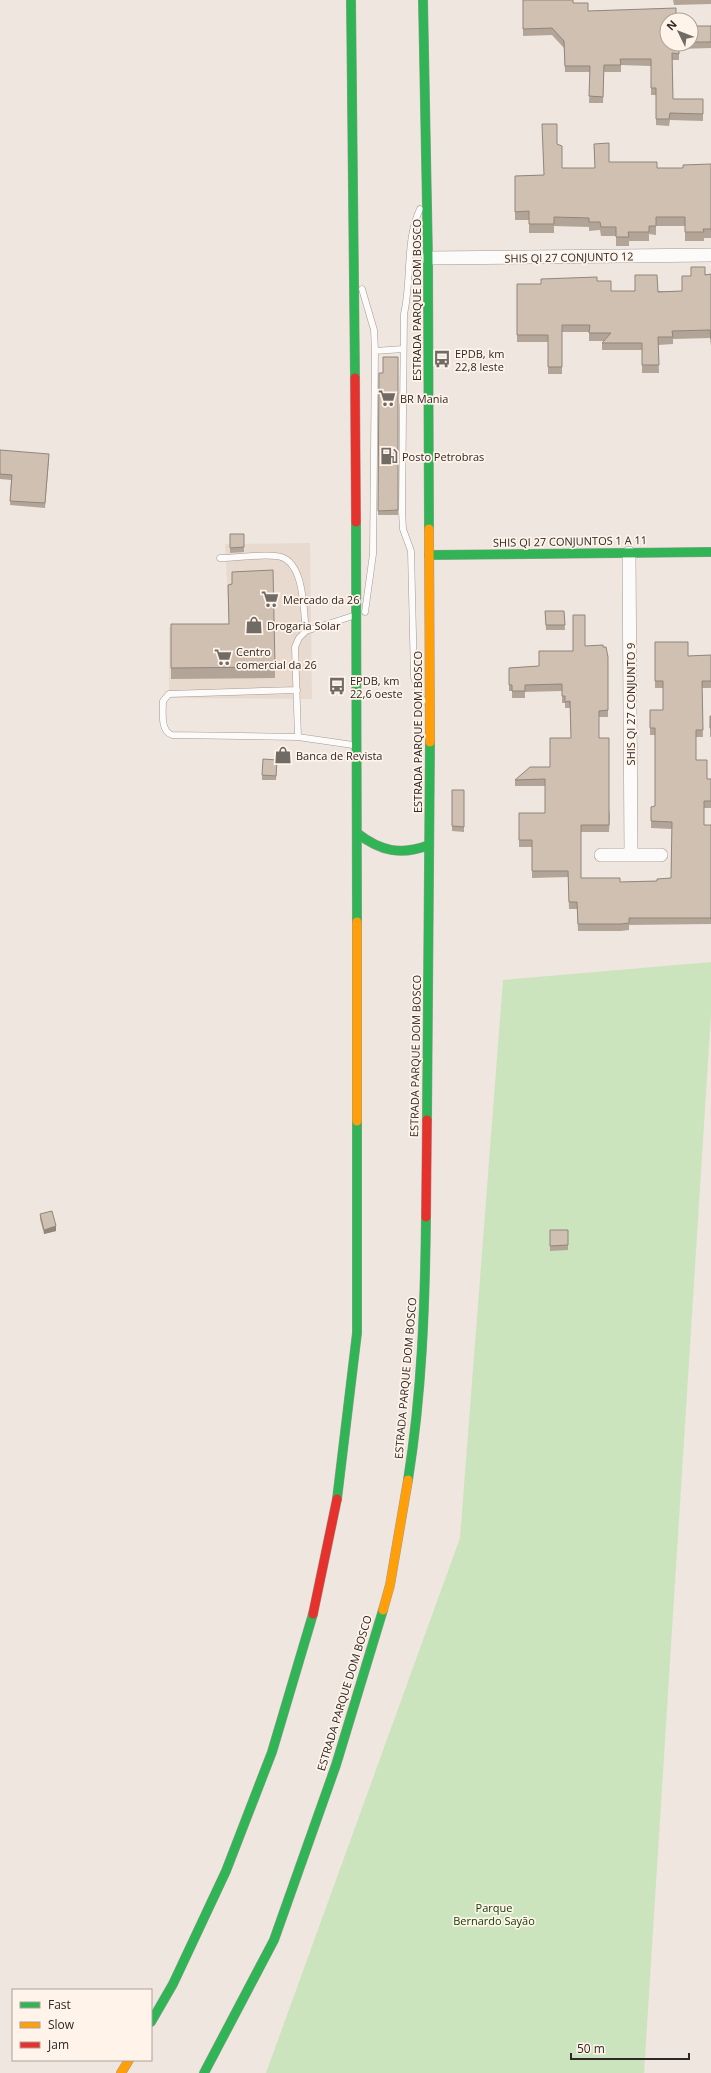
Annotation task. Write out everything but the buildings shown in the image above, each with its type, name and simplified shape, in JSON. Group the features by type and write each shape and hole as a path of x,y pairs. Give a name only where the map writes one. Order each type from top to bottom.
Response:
{"main road":[{"path":"152,2020 173,1984 226,1871 272,1752 313,1612 340,1483 357,1333 358,632 351,0"},
{"name":"ESTRADA PARQUE DOM BOSCO","path":"204,2073 274,1940 336,1765 390,1584 413,1449 425,1305 430,712 428,258 423,0"},
{"name":"SHIS QI 27 CONJUNTOS 1 A 11","path":"429,555 711,552"},
{"path":"357,833 370,843 399,852 414,852 429,845"},
{"path":"121,2073 128,2061"}],"street":[{"name":"SHIS QI 27 CONJUNTO 12","path":"428,258 711,255"},
{"name":"SHIS QI 27 CONJUNTO 9","path":"629,553 631,854"},
{"path":"601,855 661,855"}],"lane":[{"path":"427,194 415,219 411,242 403,349 402,512 404,529 411,551 414,677 419,693 430,712"},
{"path":"354,269 369,310 374,330 375,351 374,554 367,606 358,632"},
{"path":"375,351 403,349"},
{"path":"220,558 277,556 289,560 296,571 300,584 306,631"},
{"path":"298,737 295,647 299,638 306,631 357,615"},
{"path":"297,690 169,694 163,701 164,729 172,735 298,737 357,745"}],"shaded area":[{"path":"310,543 312,699 169,698 169,627 229,625 225,544"}],"green space":[{"name":"Parque Bernardo Sayão","path":"711,962 711,1014 644,2073 266,2073 460,1538 503,980"}],"traffic: fast":[{"path":"351,0 355,378"},
{"path":"423,0 428,258 429,529"},
{"path":"356,522 357,922"},
{"path":"429,555 711,552"},
{"path":"427,1120 430,742"},
{"path":"357,833 374,844 391,850 409,850 429,845"},
{"path":"337,1499 357,1333 357,1121"},
{"path":"408,1480 420,1382 425,1283 426,1217"},
{"path":"204,2073 274,1940 336,1765 383,1610"},
{"path":"152,2020 173,1984 226,1871 272,1752 313,1614"}],"traffic: slow":[{"path":"429,529 430,742"},
{"path":"357,922 357,1121"},
{"path":"383,1610 390,1585 408,1480"},
{"path":"121,2073 128,2061"}],"traffic: jam":[{"path":"355,378 356,522"},
{"path":"426,1217 427,1120"},
{"path":"313,1614 337,1499"}],"place":[{"name":"EPDB, km 22,8 leste","path":"442,359"},
{"name":"BR Mania","path":"387,398"},
{"name":"Posto Petrobras","path":"389,456"},
{"name":"Mercado da 26","path":"270,599"},
{"name":"Drogaria Solar","path":"254,625"},
{"name":"Centro comercial da 26","path":"223,657"},
{"name":"EPDB, km 22,6 oeste","path":"337,686"},
{"name":"Banca de Revista","path":"283,755"}]}
